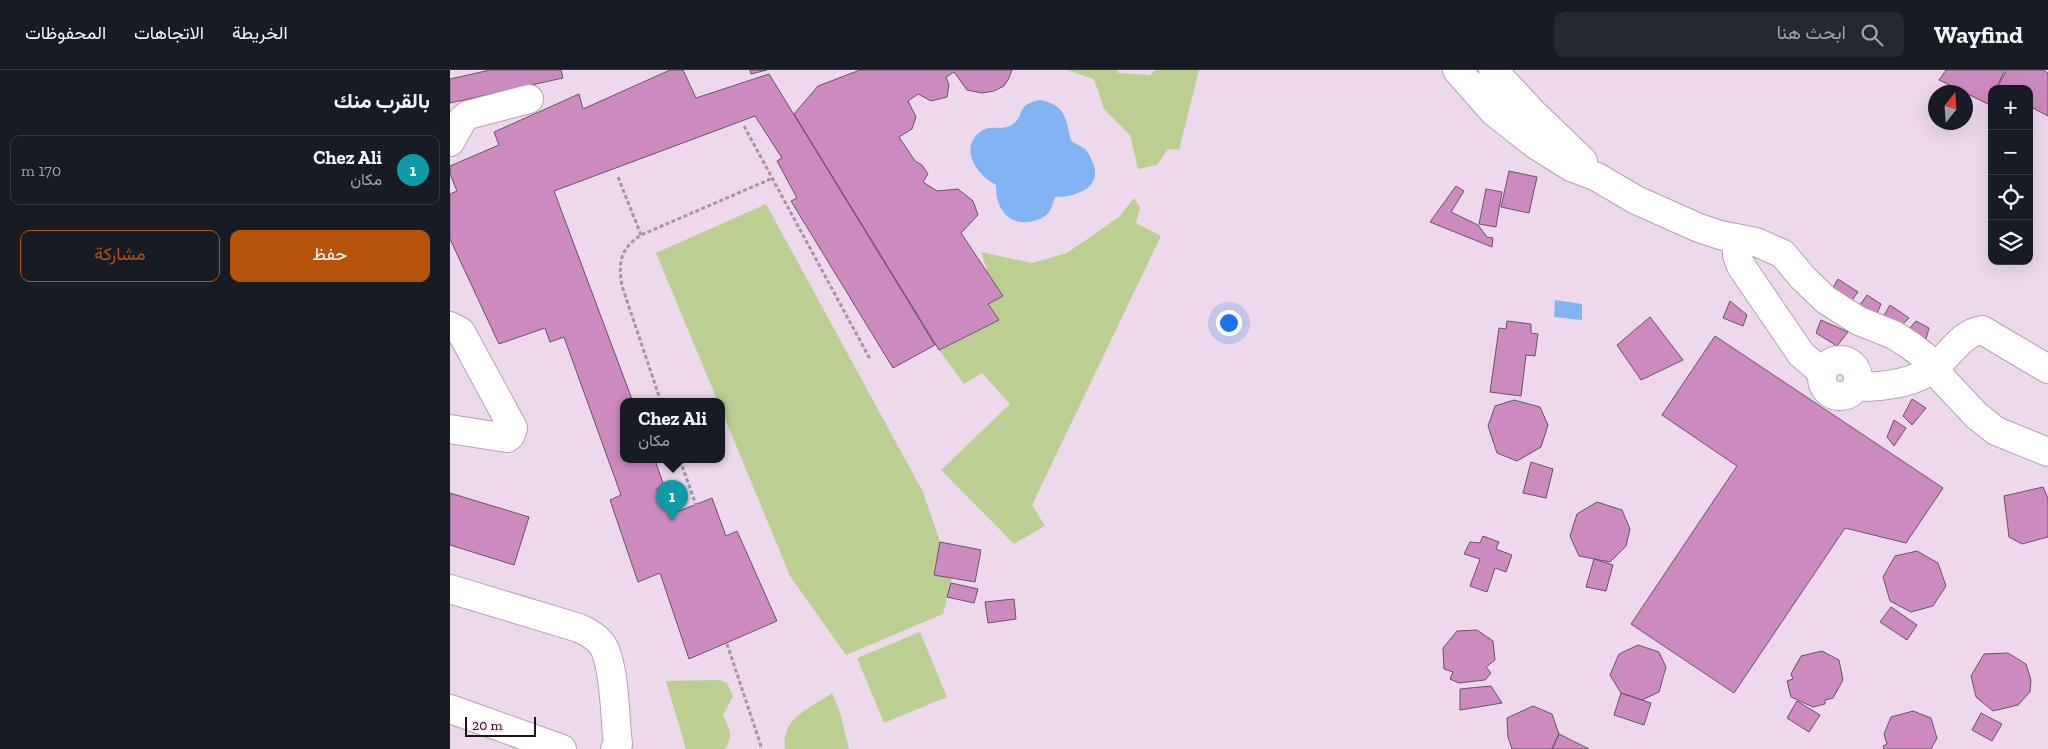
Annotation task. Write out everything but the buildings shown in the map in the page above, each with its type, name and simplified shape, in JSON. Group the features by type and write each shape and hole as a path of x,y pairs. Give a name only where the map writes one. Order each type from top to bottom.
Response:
{"street":[{"path":"1457,70 1494,112 1523,120 1569,146 1597,177 1636,200 1699,228 1736,239 1756,242 1783,254 1803,278 1826,300 1859,320 1894,336 1924,356 1978,416 1996,431 2048,452"},
{"path":"1494,70 1523,120"},
{"path":"450,142 468,115 529,99"},
{"path":"1736,239 1737,256 1741,266 1801,354 1823,373 1832,362 1839,360 1847,361 1853,365 1857,372 1856,387 1872,387 1896,383 1920,376 1934,368 1966,336 1973,331 1982,330 2048,369"},
{"path":"450,326 461,332 514,428 507,438 450,430"},
{"path":"450,589 579,628 592,634 602,644 608,656 618,735 615,749"},
{"path":"450,709 562,749"}],"path":[{"path":"744,126 870,359"},
{"path":"618,177 641,235"},
{"path":"660,398 622,286 620,273 625,249 641,235 773,178"},
{"path":"681,463 696,505"},
{"path":"727,644 762,749"}],"green space":[{"path":"1067,70 1117,70 1118,73 1150,75 1156,70 1199,70 1179,150 1168,149 1157,165 1138,169 1130,135 1104,109 1094,79"},
{"path":"1134,198 1140,207 1136,223 1161,236 1032,505 1045,526 1014,544 941,470 1010,404 982,373 964,384 939,350 998,320 988,304 1002,296 990,279 981,252 1032,263 1067,253 1119,217"},
{"path":"766,204 923,492 940,542 934,574 952,578 943,614 846,655 790,576 725,419 725,398 716,398 656,253"},
{"path":"920,632 947,697 884,723 857,658"},
{"path":"720,680 727,683 733,696 723,715 730,732 728,744 725,749 686,749 666,681"},
{"path":"832,693 840,712 849,749 785,749 787,729 792,722 807,709"}],"water":[{"path":"1040,100 1049,102 1060,109 1066,120 1071,141 1085,149 1091,157 1095,172 1094,179 1091,185 1079,193 1055,197 1050,210 1043,218 1032,222 1021,222 1008,217 1000,206 996,185 982,174 972,160 971,144 975,137 983,130 1006,127 1013,124 1027,104"},
{"path":"1555,300 1582,304 1582,320 1554,317"}],"place":[{"name":"Chez Ali","path":"672,521"}]}
